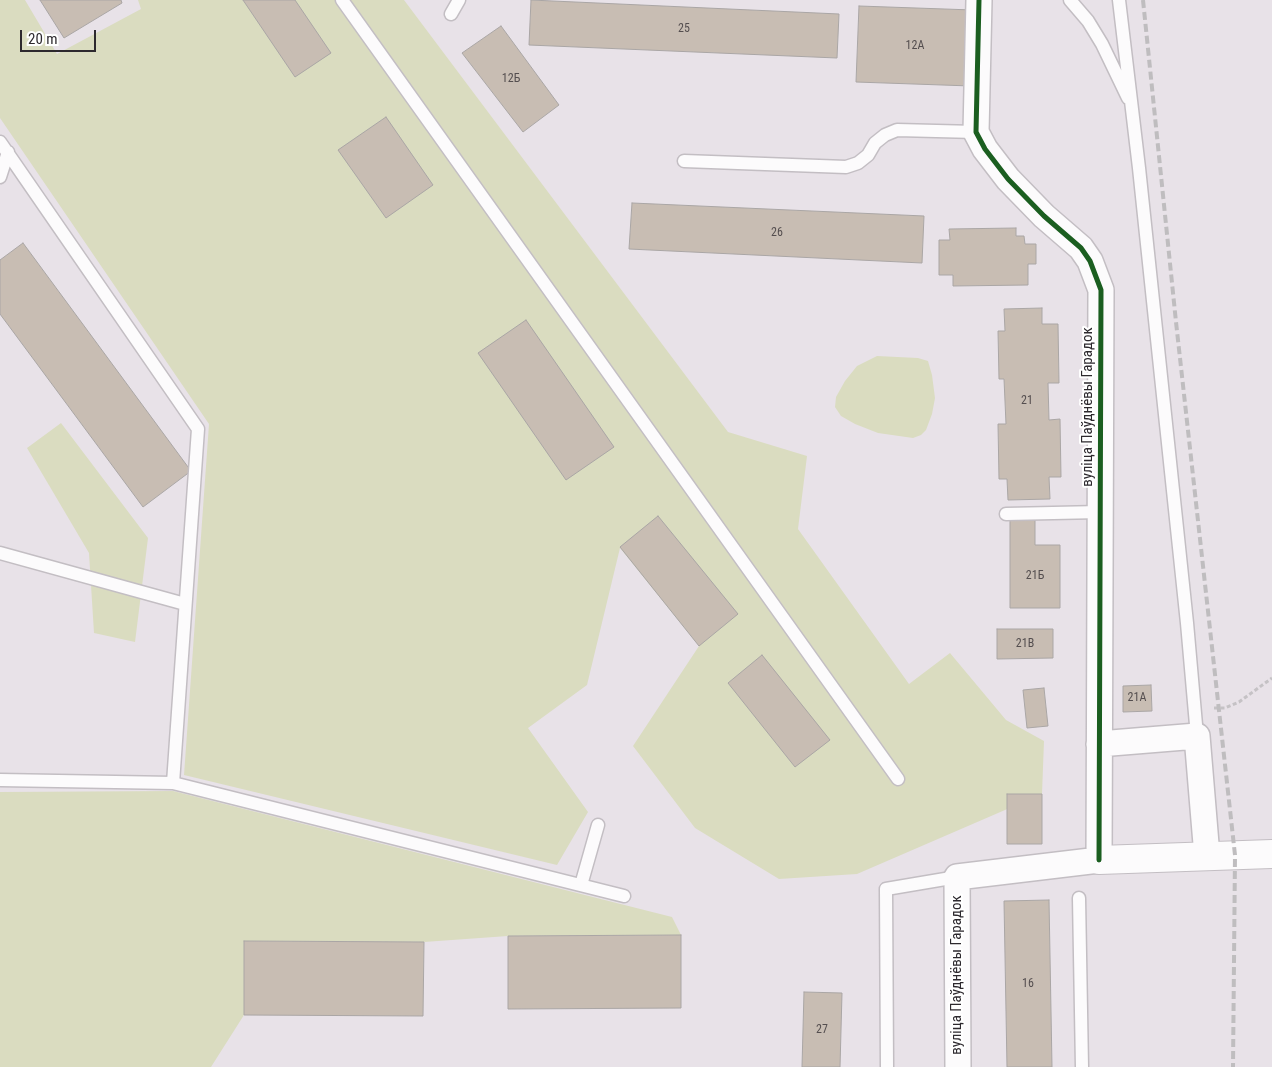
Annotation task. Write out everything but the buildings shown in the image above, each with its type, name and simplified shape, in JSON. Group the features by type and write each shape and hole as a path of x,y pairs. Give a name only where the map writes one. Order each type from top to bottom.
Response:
{"street":[{"path":"976,132 979,0"},
{"name":"вуліца Паўднёвы Гарадок","path":"976,132 985,149 1008,179 1044,216 1081,248 1090,260 1101,290 1099,860"},
{"path":"1099,744 1197,736 1207,856"},
{"name":"вуліца Паўднёвы Гарадок","path":"958,1067 957,877 1099,860 1272,854"}],"lane":[{"path":"342,0 898,779"},
{"path":"450,14 459,0"},
{"path":"1070,0 1088,21 1102,44 1132,107"},
{"path":"1119,0 1185,603 1197,736"},
{"path":"684,162 846,167 858,163 868,156 875,143 885,135 897,130 976,132"},
{"path":"0,142 198,428 173,783"},
{"path":"0,177 8,152"},
{"path":"1006,514 1100,512"},
{"path":"0,553 185,604"},
{"path":"0,780 173,783 624,896"},
{"path":"581,885 598,825"},
{"path":"887,1067 886,889 957,877"},
{"path":"1079,898 1082,1067"}],"path":[{"path":"1195,710 1232,706 1272,678"}],"green space":[{"path":"0,0 25,0 57,54 141,9 138,0 404,0 728,432 807,456 798,529 909,684 950,653 1006,720 1044,741 1042,794 857,874 779,879 695,828 633,746 699,646 620,548 587,685 528,728 588,812 557,865 184,775 209,424 0,118"},
{"path":"877,356 918,358 928,361 935,398 926,430 921,435 913,438 878,433 841,416 835,407 836,397 845,381 857,366"},
{"path":"61,423 148,538 135,642 94,633 89,553 27,448"},
{"path":"173,791 672,917 681,935 508,936 424,942 244,941 244,1015 211,1067 0,1067 0,792"}],"railway":[{"path":"1143,0 1176,322 1235,855 1233,1067"}],"cycle path":[{"path":"979,0 976,132 985,149 1008,179 1044,216 1081,248 1090,261 1101,290 1099,860"}]}
